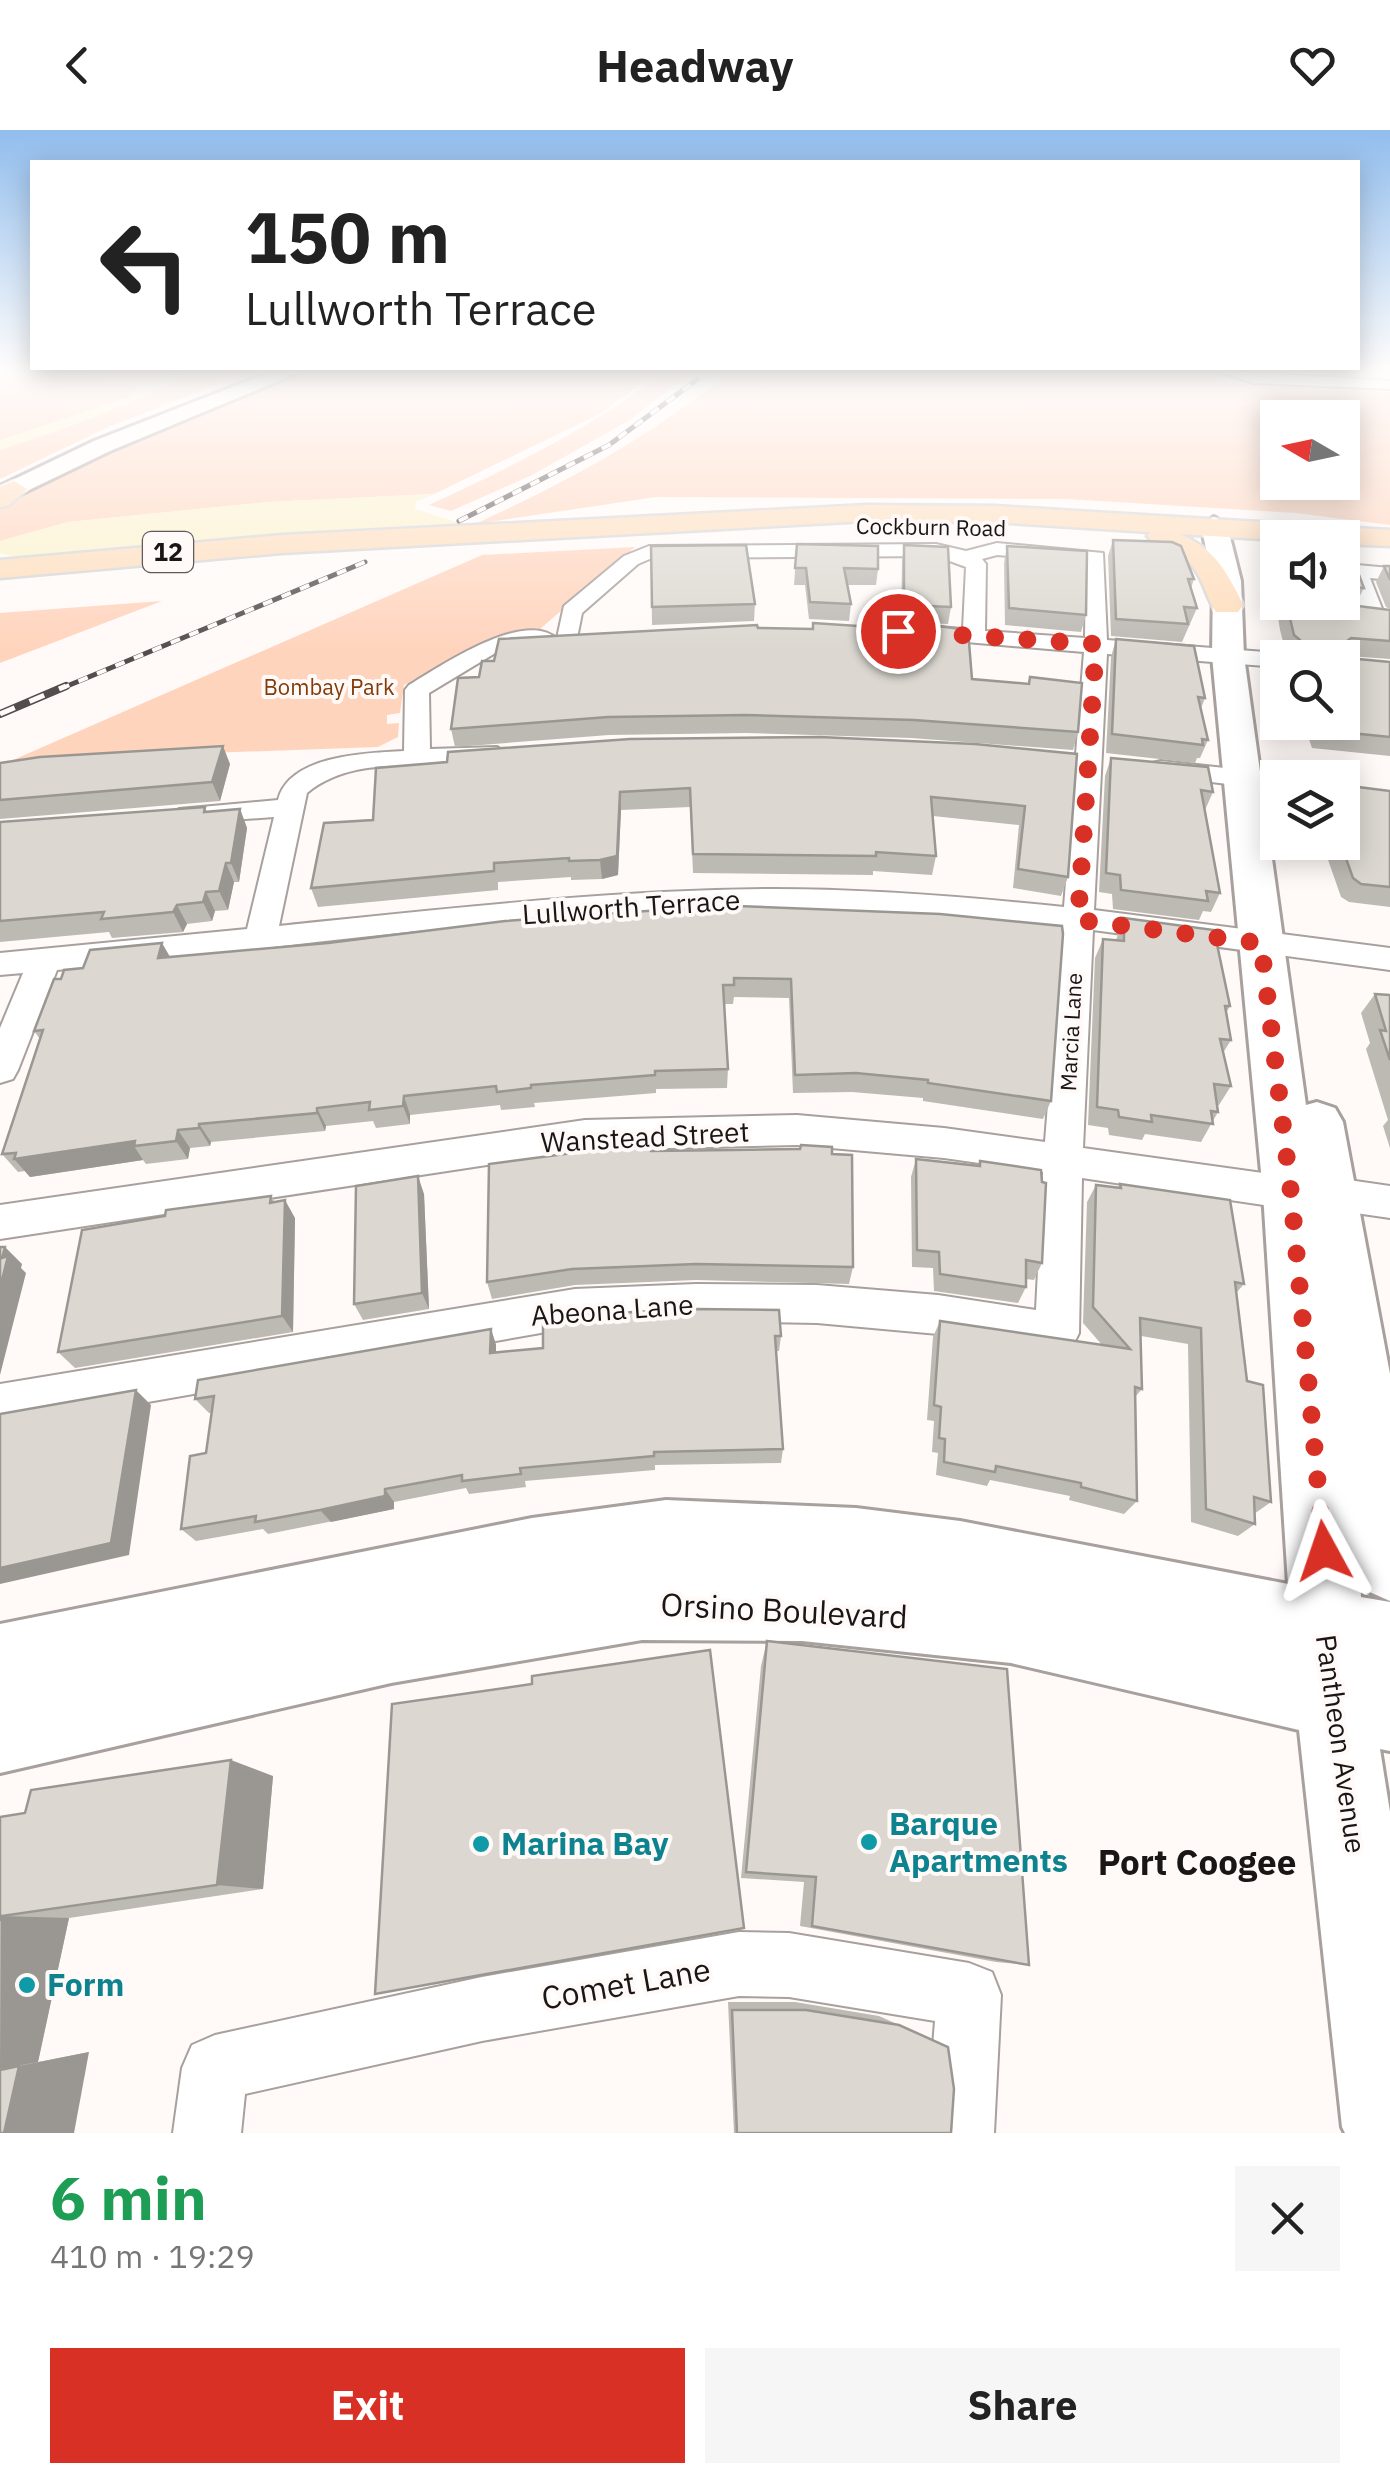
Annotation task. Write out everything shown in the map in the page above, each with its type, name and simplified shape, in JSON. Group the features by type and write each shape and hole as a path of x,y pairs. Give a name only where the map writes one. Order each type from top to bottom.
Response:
{"main road":[{"path":"4,493 59,463"},
{"path":"4,493 68,463"},
{"name":"Cockburn Road","path":"0,569 174,552 896,512 1249,542"},
{"name":"Cockburn Road","path":"584,528 823,524 1249,542 1390,538"},
{"path":"1161,536 1188,546 1210,564 1226,604"},
{"name":"Pantheon Avenue","path":"1249,542 1227,581 1226,604 1252,658"},
{"name":"Pantheon Avenue","path":"1249,542 1254,561 1252,658 1260,760"},
{"name":"Cockburn Road","path":"0,580 336,543"},
{"path":"1360,554 1390,557"},
{"name":"Pantheon Avenue","path":"1269,860 1276,945 1310,1193 1390,1564"},
{"name":"Pantheon Avenue","path":"1310,1193 1324,1551 1360,1670 1390,2127"},
{"path":"0,1662 532,1553 666,1535 856,1543 960,1556 1184,1603 1360,1670"},
{"name":"Orsino Boulevard","path":"0,1734 391,1646 642,1604 802,1605 1011,1626 1360,1670"}],"street":[{"name":"Marcia Lane","path":"966,557 997,549 1096,557 1096,644 1078,761 1078,920 1063,1160"},
{"path":"418,760 417,690 506,640 577,637 572,611 631,560 649,552 905,550 966,557 976,564 974,635"},
{"path":"1382,617 1357,571 1390,574"},
{"path":"889,631 1252,658"},
{"path":"261,938 294,790 300,782 320,772 355,765 519,754"},
{"path":"1078,761 1260,780"},
{"path":"163,817 291,807"},
{"name":"Lullworth Terrace","path":"0,964 696,900 881,902 1078,920 1390,959"},
{"path":"0,1070 44,961"},
{"name":"Wanstead Street","path":"0,1222 585,1135 796,1130 944,1143 1390,1202"},
{"name":"Abeona Lane","path":"0,1406 349,1343 572,1308 734,1302 855,1306 983,1318 1058,1332 1063,1160"},
{"name":"Comet Lane","path":"207,2133 215,2068 482,2010 739,1964 789,1965 969,1995 960,2133"}],"green space":[{"path":"0,463 32,463 0,479"},
{"path":"83,463 497,463 434,494 268,502 68,522 0,541 0,509"},
{"path":"515,463 552,463 451,511 429,505"},
{"path":"594,463 1260,463 1260,500 1360,500 1360,463 1390,463 1390,525 1296,513 1067,499 656,497 475,524"},
{"name":"Bombay Park","path":"635,547 540,629 490,638 404,685 400,713 387,715 387,724 399,723 398,737 378,747 13,760 482,555"},
{"path":"162,601 0,663 0,613"}],"sand":[{"path":"434,494 416,502 415,509 466,525 475,524 475,528 20,558 0,553 0,541 68,522 268,502"}],"building":[{"path":"1113,540 1172,542 1181,546 1194,579 1188,579 1197,608 1184,607 1188,624 1116,619"},
{"path":"797,544 878,546 878,569 844,568 851,604 810,602 806,568 795,568"},
{"path":"746,545 755,604 652,607 651,546"},
{"path":"904,545 948,547 951,607 904,605"},
{"path":"1007,546 1087,551 1086,615 1009,608"},
{"path":"1360,606 1390,610 1390,641 1300,640 1294,635 1290,620 1360,620"},
{"path":"813,623 903,629 903,625 930,625 968,630 972,679 1029,684 1030,677 1082,683 1078,732 914,720 746,715 608,717 451,729 458,678 479,677 482,661 494,661 499,639 757,625 813,629"},
{"path":"1116,639 1194,646 1205,698 1198,697 1208,740 1202,739 1203,745 1112,734"},
{"path":"1360,659 1390,662 1390,737 1360,734"},
{"path":"820,737 975,744 1077,754 1068,877 1018,869 1025,806 931,797 936,856 876,852 876,856 693,854 690,788 620,792 617,856 600,860 494,863 494,871 311,888 324,823 373,820 376,768 447,762 448,752 630,739"},
{"path":"223,746 212,782 0,800 0,763"},
{"path":"1111,758 1208,767 1213,792 1201,790 1220,893 1206,891 1208,901 1121,890 1120,875 1106,873"},
{"path":"1360,787 1390,791 1390,887 1361,884 1353,878 1346,860 1360,860"},
{"path":"205,807 204,812 240,809 231,863 226,863 219,891 206,892 203,902 177,905 173,912 101,919 104,912 0,921 0,822"},
{"path":"737,906 940,914 1062,926 1051,1101 928,1080 856,1073 795,1075 791,979 734,978 734,985 723,985 728,1069 655,1071 655,1075 531,1085 497,1092 496,1086 404,1096 403,1106 369,1110 370,1102 317,1108 317,1113 199,1124 199,1128 178,1130 176,1141 134,1146 135,1141 14,1159 16,1153 2,1154 43,1030 34,1031 54,979 61,979 64,970 83,968 90,950 162,943 158,958 328,943 505,921 675,909 737,911"},
{"path":"1124,918 1214,930 1230,1006 1225,1006 1231,1040 1220,1039 1231,1086 1214,1084 1218,1112 1211,1111 1213,1124 1151,1115 1152,1122 1119,1117 1118,1110 1097,1107 1103,939 1124,941"},
{"path":"1375,994 1390,995 1390,1060 1380,1030 1386,1031"},
{"path":"801,1145 832,1147 832,1154 852,1155 853,1267 696,1264 572,1269 487,1282 489,1164 618,1147 651,1147 651,1151 800,1149"},
{"path":"916,1159 980,1166 980,1161 1041,1170 1042,1182 1046,1183 1042,1263 1026,1260 1026,1287 940,1274 939,1252 917,1250"},
{"path":"418,1176 422,1293 354,1304 356,1186"},
{"path":"1120,1184 1230,1200 1244,1284 1235,1282 1247,1381 1263,1385 1271,1502 1254,1497 1255,1524 1206,1509 1201,1328 1140,1318 1142,1389 1135,1387 1137,1501 1081,1487 1081,1483 996,1466 995,1472 944,1462 945,1439 939,1438 941,1407 934,1405 940,1321 1130,1349 1093,1307 1096,1185 1121,1188"},
{"path":"271,1196 270,1203 285,1200 282,1316 58,1352 82,1230 165,1216 166,1210"},
{"path":"0,1247 5,1247 2,1258 8,1256 0,1288"},
{"path":"696,1309 779,1310 781,1336 775,1336 783,1449 654,1452 654,1456 520,1468 521,1474 462,1481 462,1475 385,1489 385,1496 320,1510 255,1522 256,1516 181,1529 190,1456 206,1453 214,1396 195,1399 198,1380 491,1329 490,1353 543,1348 543,1320"},
{"path":"136,1390 111,1543 0,1568 0,1414"},
{"path":"767,1641 1007,1669 1029,1965 812,1926 816,1877 746,1872"},
{"path":"710,1650 744,1928 375,1994 392,1704 532,1684 532,1676"},
{"path":"231,1760 217,1885 1,1916 0,1921 0,1817 25,1813 31,1790"},
{"path":"732,2010 806,2010 899,2025 948,2047 954,2089 951,2133 737,2133"},
{"path":"19,2066 4,2133 0,2133 0,2070"}],"railway":[{"path":"459,521 573,463"},
{"path":"60,689 365,562"},
{"path":"0,714 66,686"}],"place":[{"name":"Barque Apartments","path":"869,1842"},
{"name":"Marina Bay","path":"481,1844"},
{"name":"Form","path":"27,1985"}],"district":[{"name":"Port Coogee","path":"1197,1863"}],"route":[{"path":"898,631 1096,644 1078,920 1261,943 1291,1193 1324,1551"}]}
